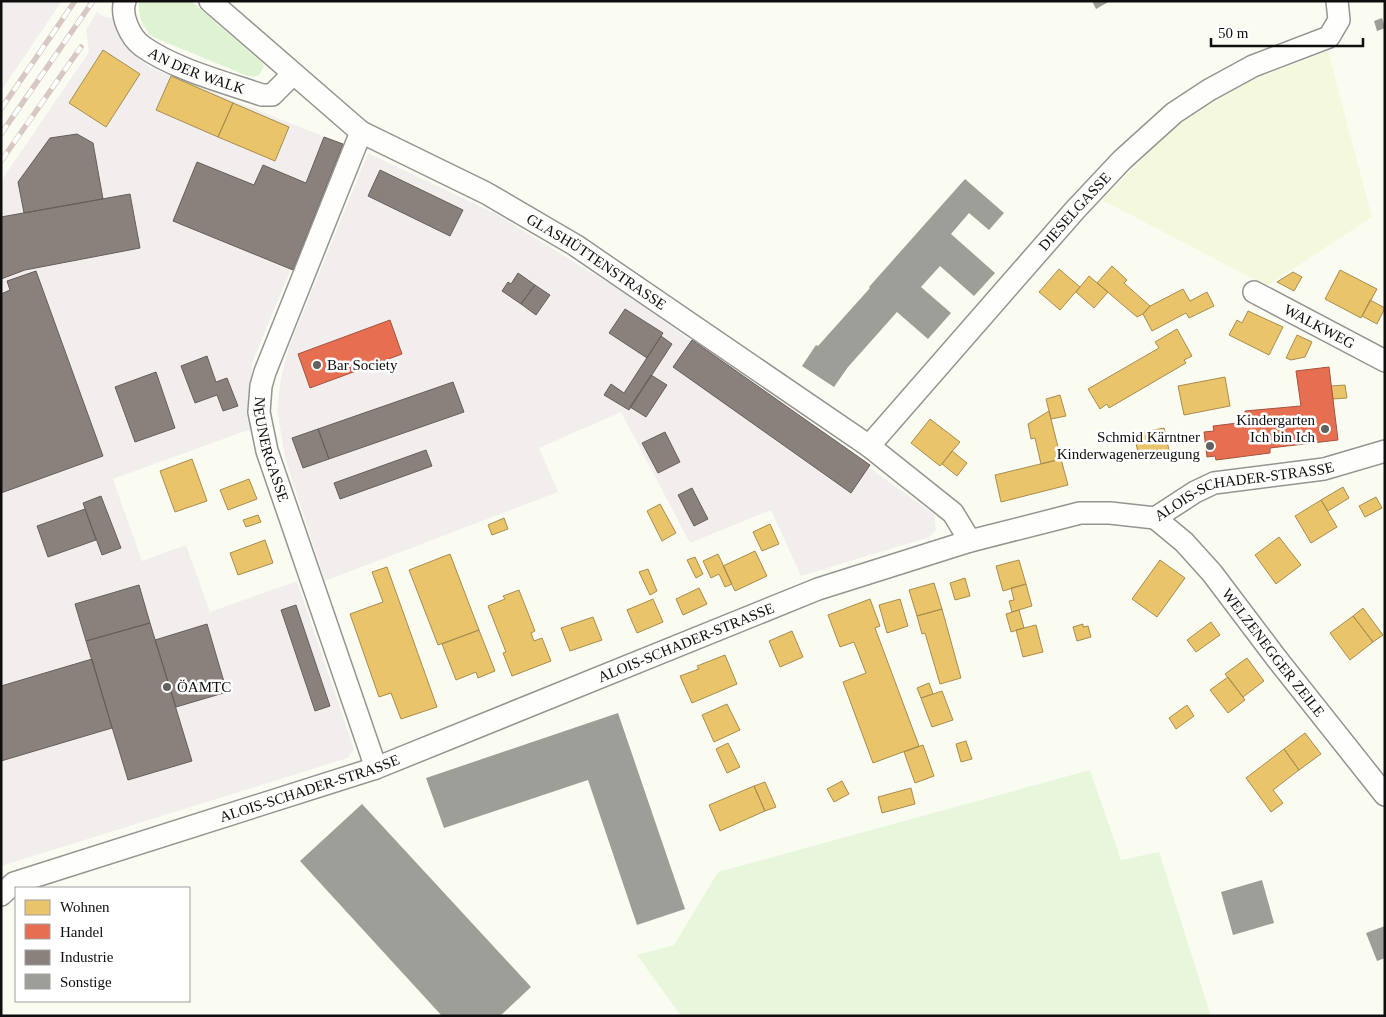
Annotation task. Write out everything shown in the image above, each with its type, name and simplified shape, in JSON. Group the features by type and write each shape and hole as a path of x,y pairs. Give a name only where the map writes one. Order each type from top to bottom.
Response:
{"street":[{"name":"AN DER WALK","path":"125,1 126,23 140,44 163,59 262,95 272,95 293,74"},
{"name":"GLASHÜTTENSTRASSE","path":"210,1 361,132 486,193 575,245 869,446 953,513 970,541"},
{"name":"DIESELGASSE","path":"869,446 1075,210 1122,160 1174,113 1209,90 1253,66 1329,37 1339,20 1337,1"},
{"name":"NEUNERGASSE","path":"361,132 265,372 261,386 259,412 267,451 376,768"},
{"name":"WALKWEG","path":"1254,292 1385,361"},
{"name":"ALOIS-SCHADER-STRASSE","path":"1,895 14,883 376,768 818,589 970,541 1080,513 1110,513 1155,518 1195,492 1214,483 1324,469 1385,451"},
{"name":"WELZENEGGER ZEILE","path":"1155,518 1184,542 1212,573 1276,659 1385,795"}],"shaded area":[{"path":"1,1 62,1 1,91"},
{"path":"97,12 105,17 115,18 118,30 127,46 149,67 343,144 252,363 251,429 113,479 142,561 186,545 210,612 297,581 354,749 348,758 1,866 1,181 89,52 86,30"},
{"path":"368,153 496,214 623,292 934,514 936,530 930,537 801,576 771,510 690,543 621,412 539,448 558,492 325,581 285,458 277,409 281,378 289,347"}],"green space":[{"path":"139,1 191,1 260,61 264,66 259,75 253,77 245,75 153,37 142,21 139,12"},
{"path":"1328,51 1372,217 1267,286 1102,200 1171,130 1243,83"},
{"path":"1090,770 1121,860 1159,852 1211,1016 681,1016 637,955 674,945 718,872"}],"building: Wohnen":[{"path":"103,50 140,74 106,127 69,103"},
{"path":"171,76 233,103 218,137 156,110"},
{"path":"233,103 289,127 275,161 218,137"},
{"path":"1112,266 1127,280 1124,283 1150,306 1143,314 1137,317 1097,283"},
{"path":"1059,269 1080,287 1060,310 1039,292"},
{"path":"1340,270 1377,289 1361,318 1325,299"},
{"path":"1293,272 1302,277 1294,291 1277,282"},
{"path":"1089,276 1108,292 1094,308 1076,292"},
{"path":"1183,289 1190,301 1207,292 1214,306 1189,318 1186,313 1152,331 1143,314 1150,306"},
{"path":"1370,300 1385,308 1377,324 1362,316"},
{"path":"1248,311 1283,327 1269,355 1229,335 1237,320 1242,323"},
{"path":"1177,329 1192,356 1184,360 1186,363 1109,408 1107,404 1100,409 1088,389 1159,348 1155,342"},
{"path":"1297,335 1312,342 1305,357 1291,360 1286,358"},
{"path":"1225,377 1230,406 1184,415 1178,386"},
{"path":"1345,385 1347,398 1333,399 1331,386"},
{"path":"1060,395 1066,416 1051,419 1046,399"},
{"path":"1049,411 1061,459 1041,464 1035,438 1031,439 1028,424"},
{"path":"930,419 960,442 940,466 911,443"},
{"path":"1164,428 1169,450 1139,457 1134,434"},
{"path":"952,451 967,463 957,476 942,464"},
{"path":"192,459 207,501 175,512 160,471"},
{"path":"1061,459 1068,485 1001,502 995,475"},
{"path":"249,479 257,499 228,510 220,490"},
{"path":"1343,487 1349,498 1328,511 1321,500"},
{"path":"1376,497 1382,508 1365,517 1359,506"},
{"path":"1321,500 1337,527 1311,543 1295,516"},
{"path":"660,504 676,533 662,541 647,511"},
{"path":"258,515 261,522 246,527 243,520"},
{"path":"504,518 508,529 492,535 488,525"},
{"path":"770,524 779,544 762,551 753,532"},
{"path":"1279,537 1301,565 1276,584 1255,555"},
{"path":"265,540 273,563 238,575 230,553"},
{"path":"755,551 767,576 735,591 723,566"},
{"path":"450,554 479,630 438,645 409,570"},
{"path":"718,554 732,584 725,587 719,574 711,578 703,561"},
{"path":"695,557 703,574 696,578 687,560"},
{"path":"1019,560 1026,584 1003,591 996,566"},
{"path":"1160,560 1185,578 1157,617 1132,599"},
{"path":"387,567 437,707 401,719 391,693 379,697 350,614 383,602 372,572"},
{"path":"648,569 657,591 650,595 639,572"},
{"path":"965,578 970,596 955,600 950,583"},
{"path":"934,583 942,609 917,616 909,590"},
{"path":"1026,584 1032,606 1012,612 1009,601 1014,600 1011,588"},
{"path":"699,588 707,604 683,615 676,599"},
{"path":"519,590 535,631 531,633 534,641 542,638 551,661 512,676 503,653 506,652 488,606 505,599 503,596"},
{"path":"653,599 663,622 637,633 627,610"},
{"path":"870,599 880,626 875,628 919,746 873,763 843,682 866,673 854,642 840,647 828,615"},
{"path":"900,599 908,626 887,633 879,605"},
{"path":"1363,608 1383,635 1373,642 1353,616"},
{"path":"942,609 961,678 940,684 925,633 922,634 917,616"},
{"path":"1019,610 1024,628 1011,632 1006,614"},
{"path":"1353,616 1373,642 1350,660 1330,633"},
{"path":"593,617 602,640 570,651 561,628"},
{"path":"1211,622 1220,635 1196,652 1187,640"},
{"path":"1083,624 1083,627 1088,626 1091,637 1077,641 1073,627"},
{"path":"1036,625 1043,652 1023,657 1016,630"},
{"path":"479,630 495,671 478,678 476,672 456,680 442,644"},
{"path":"792,631 803,657 780,667 769,641"},
{"path":"725,655 737,684 692,703 680,676 699,669 697,666"},
{"path":"1247,658 1264,681 1243,697 1225,674"},
{"path":"1228,677 1245,700 1228,713 1210,690"},
{"path":"929,683 933,694 921,698 917,688"},
{"path":"942,691 953,720 932,727 921,698"},
{"path":"727,704 740,730 714,742 702,715"},
{"path":"1187,705 1194,716 1176,729 1169,718"},
{"path":"1305,733 1321,754 1299,770 1284,749"},
{"path":"966,741 972,759 961,762 956,744"},
{"path":"728,743 740,767 727,773 716,749"},
{"path":"923,745 934,776 915,783 904,752"},
{"path":"1284,749 1299,770 1273,790 1283,803 1271,812 1246,778"},
{"path":"842,781 849,794 834,802 827,789"},
{"path":"765,782 776,807 765,811 754,786"},
{"path":"754,786 765,811 720,831 709,805"},
{"path":"911,788 915,804 882,813 878,797"}],"building: Handel":[{"path":"390,320 402,354 310,388 298,354"},
{"path":"1329,367 1338,440 1270,448 1270,453 1216,460 1215,456 1207,457 1204,432 1214,431 1213,426 1246,422 1245,411 1301,406 1296,371"}],"building: Industrie":[{"path":"77,134 93,143 103,199 24,213 18,182 50,138"},
{"path":"324,137 343,144 293,270 173,221 197,162 254,185 263,165 306,183"},
{"path":"380,170 463,210 450,236 368,196"},
{"path":"130,194 140,248 25,270 1,279 1,217"},
{"path":"36,271 103,456 1,493 1,294 10,290 7,281"},
{"path":"518,273 535,285 521,304 502,291 508,282 511,284"},
{"path":"535,285 550,295 536,315 521,304"},
{"path":"625,309 663,333 647,358 609,333"},
{"path":"661,336 672,344 629,410 604,395 611,384 624,393"},
{"path":"692,340 870,465 851,493 673,367"},
{"path":"207,356 216,382 227,378 238,406 223,411 217,395 195,403 181,366"},
{"path":"156,372 175,428 135,442 115,387"},
{"path":"651,375 667,385 646,417 630,407"},
{"path":"453,382 464,412 329,459 318,429"},
{"path":"318,429 329,459 303,468 292,438"},
{"path":"665,432 680,462 658,473 642,443"},
{"path":"426,450 432,466 340,499 334,483"},
{"path":"692,488 708,519 694,526 678,495"},
{"path":"101,496 121,548 102,555 83,503"},
{"path":"85,509 96,540 48,557 37,526"},
{"path":"139,585 150,623 86,641 75,604"},
{"path":"296,605 330,706 315,711 281,610"},
{"path":"150,623 192,761 128,780 86,641"},
{"path":"207,624 227,692 176,707 155,640"},
{"path":"92,659 112,728 1,761 1,686"}],"building: Sonstige":[{"path":"1092,1 1110,1 1096,9"},
{"path":"1382,18 1385,28 1377,31 1374,21"},
{"path":"965,179 1004,213 989,230 969,213 951,234 995,273 974,296 940,266 921,287 951,313 928,339 897,312 848,367 834,387 802,366 816,345 818,346"},
{"path":"618,713 685,909 637,925 588,780 444,828 426,778"},
{"path":"362,804 531,987 500,1016 442,1016 300,861"},
{"path":"1262,880 1274,923 1233,935 1221,892"},
{"path":"1385,926 1385,958 1377,961 1366,933"}],"railway":[{"path":"1,109 75,1"},
{"path":"1,134 93,1"},
{"path":"1,161 81,47"}],"place":[{"name":"Bar Society","path":"317,365"},
{"name":"Kindergarten Ich bin Ich","path":"1325,429"},
{"name":"Schmid Kärntner Kinderwagenerzeugung","path":"1210,446"},
{"name":"ÖAMTC","path":"167,687"}]}
